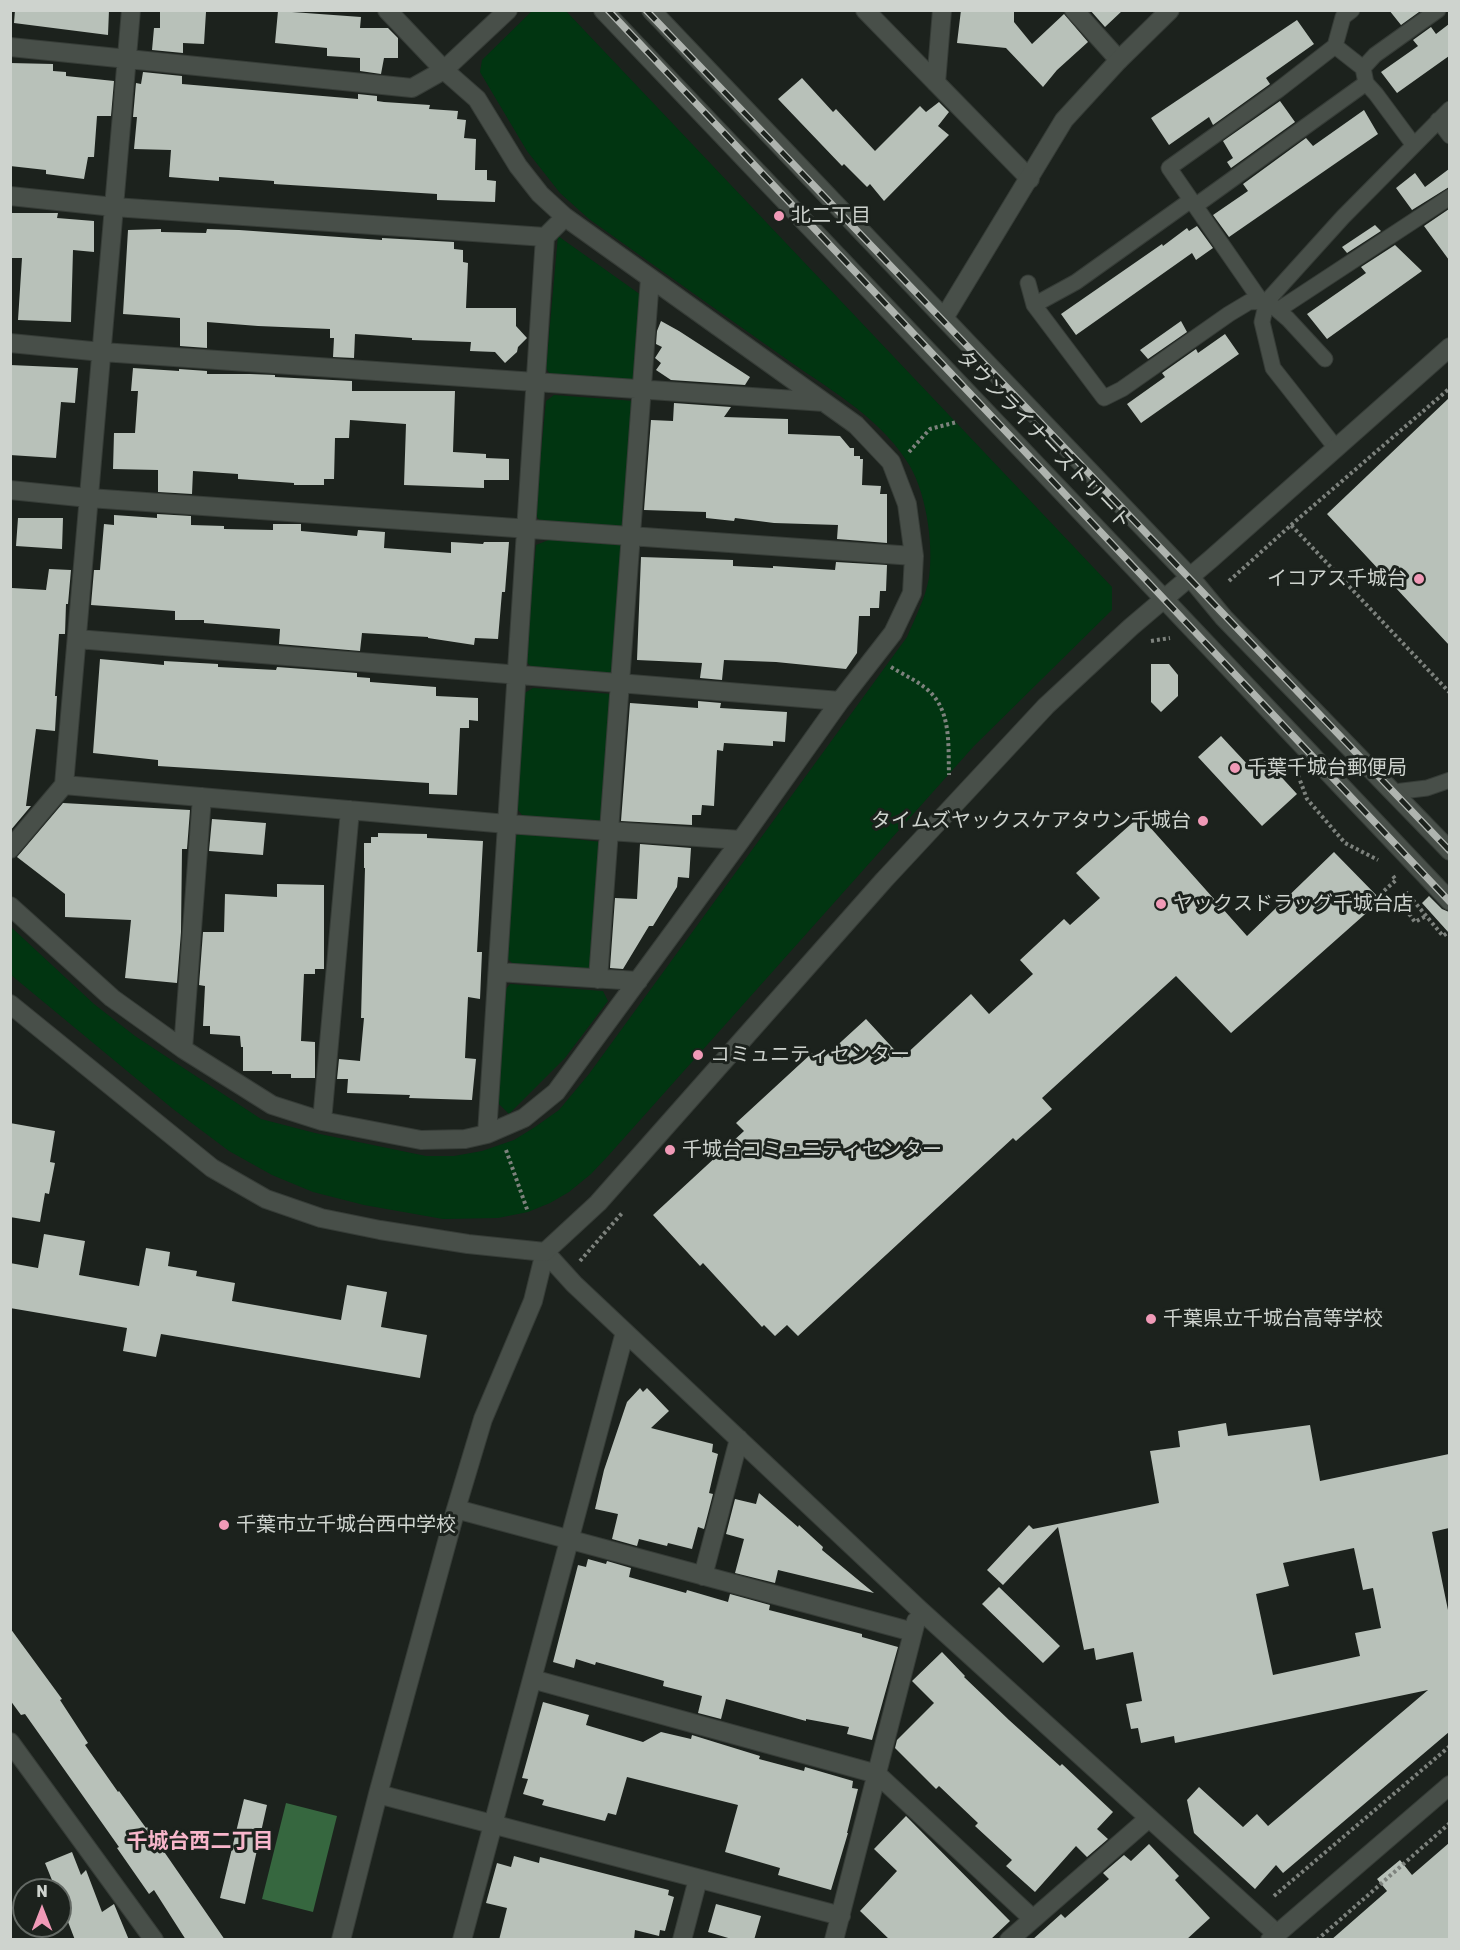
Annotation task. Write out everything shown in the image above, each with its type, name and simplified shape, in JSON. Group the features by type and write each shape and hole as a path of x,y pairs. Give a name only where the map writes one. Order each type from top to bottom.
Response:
{"street":[{"path":"10,849 64,785 131,10"},
{"path":"10,906 112,999 183,1049 272,1105 322,1121 421,1140 465,1139 487,1134 524,1118 556,1092 840,701 893,633 912,593 914,556 907,504 891,462 856,425 565,217 540,195 518,166 477,99 444,70 387,10"},
{"path":"10,47 412,88 444,70 508,10"},
{"name":"タウンライナーストリート","path":"603,10 1449,901"},
{"name":"タウンライナーストリート","path":"651,10 1190,578 1224,618 1449,850"},
{"path":"865,10 1030,179"},
{"path":"936,83 942,10"},
{"path":"1074,10 1119,60"},
{"path":"944,318 1064,120 1119,60 1170,10"},
{"path":"10,196 114,207 545,237"},
{"path":"487,1134 545,237 565,217"},
{"path":"598,979 650,278"},
{"path":"10,343 102,352 824,402"},
{"path":"341,1940 378,1794 456,1509 483,1419 532,1301 545,1252 598,1203 884,880 1046,706 1131,627 1190,578 1449,347"},
{"path":"10,490 89,498 914,556"},
{"path":"76,639 840,701"},
{"path":"64,785 507,824 741,840"},
{"path":"183,1049 202,797"},
{"path":"322,1121 350,810"},
{"path":"498,972 638,981"},
{"path":"10,1004 212,1168 266,1198 321,1218 468,1244 545,1252 625,1332 919,1609 1149,1818 1276,1938 1449,1785"},
{"path":"462,1940 625,1332"},
{"path":"703,1576 739,1439"},
{"path":"456,1509 913,1632"},
{"path":"834,1940 919,1609"},
{"path":"532,1679 877,1774 1033,1919"},
{"path":"10,1743 154,1940"},
{"path":"378,1794 841,1916"},
{"path":"1009,1940 1149,1818"},
{"path":"682,1940 698,1879"}],"lane":[{"path":"1325,360 1269,304 1169,168 1335,46 1343,17 1352,10"},
{"path":"1363,68 1375,55 1438,10"},
{"path":"1335,46 1363,68 1366,83 1413,144"},
{"path":"1034,305 1076,282 1366,83"},
{"path":"1336,448 1273,368 1262,322 1269,304 1343,217 1449,109"},
{"path":"1438,120 1449,136"},
{"path":"1028,283 1034,305 1104,398 1122,389 1249,302 1269,304 1449,197"},
{"path":"1394,792 1427,788 1449,780"}],"path":[{"path":"1229,581 1449,388"},
{"path":"904,457 930,429 957,422"},
{"path":"1291,525 1449,693"},
{"path":"1142,648 1150,641 1174,637"},
{"path":"887,664 925,687 937,699 945,714 949,775"},
{"path":"1296,769 1307,799 1345,843 1387,865"},
{"path":"1404,881 1393,872 1396,880 1377,897 1388,908 1407,892 1443,936 1449,931"},
{"path":"1412,889 1407,911 1415,922 1426,916"},
{"path":"504,1143 528,1212"},
{"path":"567,1276 629,1205"},
{"path":"1274,1896 1449,1746"},
{"path":"1317,1940 1449,1823"}],"shaded area":[{"path":"533,10 566,11 1112,587 1112,610 974,746 591,1174 569,1192 528,1212 498,1218 443,1219 364,1205 313,1192 272,1175 229,1151 173,1109 11,975 11,927 94,1004 135,1036 261,1119 315,1133 426,1156 454,1156 482,1151 514,1140 559,1110 589,1074 907,637 927,586 930,549 927,517 919,485 906,460 880,429 849,402 589,219 560,193 527,151 480,72 482,60"},
{"path":"558,236 641,295 636,383 551,376 546,368"},
{"path":"554,395 635,401 626,530 542,524 535,514 546,401"},
{"path":"551,539 622,545 614,675 534,670 525,660 536,545"},
{"path":"533,688 612,694 605,826 525,819 515,806 523,694"},
{"path":"520,833 602,842 594,973 514,965 506,957 514,837"},
{"path":"510,984 603,991 608,1001 565,1058 509,1114 498,1103 505,990"},
{"path":"286,1803 337,1816 313,1912 262,1899"}],"building":[{"path":"15,10 109,10 108,35 14,23"},
{"path":"160,10 206,12 204,44 183,43 183,53 152,50 154,28 160,28"},
{"path":"961,10 1014,10 1014,22 1032,44 1064,14 1088,42 1057,70 1043,87 1006,48 957,43"},
{"path":"1090,10 1123,10 1105,27"},
{"path":"1389,10 1418,10 1419,12 1401,25"},
{"path":"278,11 361,17 360,28 388,28 398,38 398,58 384,58 381,74 360,71 360,58 327,56 327,48 275,43"},
{"path":"1297,20 1314,44 1266,78 1270,84 1213,125 1209,117 1169,145 1151,118"},
{"path":"1449,24 1449,56 1397,93 1381,72 1418,46 1413,40 1431,27 1436,34"},
{"path":"10,63 53,64 53,71 66,72 66,76 114,81 111,116 97,116 94,157 88,157 84,179 46,174 46,170 10,166"},
{"path":"143,72 182,76 182,84 358,99 358,94 377,96 377,101 430,105 429,109 458,111 457,119 466,120 464,138 476,139 475,170 487,170 487,180 496,181 495,202 437,200 437,194 274,184 274,181 219,177 219,181 169,177 171,150 134,149 137,117 133,117 136,83 141,84"},
{"path":"802,78 833,112 836,109 875,151 920,106 926,112 939,102 949,112 938,126 949,135 884,201 870,184 867,187 844,164 842,166 778,99"},
{"path":"1280,101 1295,122 1231,168 1227,162 1233,158 1223,141"},
{"path":"1364,110 1378,134 1229,237 1213,215 1248,191 1243,184 1306,138 1313,146"},
{"path":"1449,169 1449,187 1412,210 1396,188 1415,173 1425,187"},
{"path":"1449,209 1449,260 1424,226"},
{"path":"10,213 58,213 57,218 94,221 94,252 73,250 71,322 18,320 22,258 10,258"},
{"path":"1375,225 1381,231 1347,253 1342,247"},
{"path":"1197,226 1213,248 1196,260 1192,253 1076,335 1061,314 1162,244 1163,246 1187,228 1189,231"},
{"path":"161,229 161,232 206,233 207,229 239,230 382,240 382,238 454,242 454,249 463,250 463,262 468,263 466,308 516,308 516,326 527,338 505,363 495,352 470,351 471,342 412,340 412,338 355,334 354,358 333,357 334,338 330,338 330,329 207,322 207,348 180,346 180,318 123,314 128,230"},
{"path":"1395,245 1422,271 1327,339 1307,314 1366,273 1361,267"},
{"path":"661,321 750,377 745,385 671,380 656,370 661,363 655,358 662,347 656,344"},
{"path":"1181,321 1187,332 1148,359 1140,350"},
{"path":"1225,334 1239,354 1141,423 1127,404 1165,377 1162,373 1196,349 1198,353"},
{"path":"10,365 78,368 75,403 61,402 56,458 10,455"},
{"path":"133,368 352,381 352,391 455,391 453,452 486,454 486,458 509,459 509,480 484,480 484,488 404,485 406,424 350,420 349,438 335,438 334,479 324,479 324,485 294,485 294,483 238,479 238,474 193,471 192,494 158,492 158,470 113,469 114,433 135,433 138,391 131,391"},
{"name":"イコアス千城台","path":"1449,398 1449,645 1327,514"},
{"path":"674,403 731,407 724,417 788,419 788,434 840,436 850,448 854,448 854,456 860,456 860,459 863,459 862,485 881,486 880,494 887,494 887,543 837,539 838,525 774,523 735,518 734,521 706,518 706,512 644,510 651,420 673,421"},
{"path":"157,514 191,516 191,525 224,526 224,529 273,530 273,524 301,524 301,531 357,536 358,530 385,532 384,548 451,553 451,542 483,544 484,542 509,542 498,639 475,638 474,645 428,637 362,633 360,651 279,644 280,629 204,623 204,620 175,620 175,611 91,605 94,570 100,570 104,524 114,525 114,515 157,518"},
{"path":"18,518 63,518 62,549 16,546"},
{"path":"641,557 733,560 733,566 773,568 773,566 835,570 836,562 887,565 886,591 880,591 879,608 870,608 870,616 859,616 857,653 846,669 776,662 724,660 722,680 700,678 702,663 637,660"},
{"path":"49,569 71,570 68,604 66,604 65,634 59,634 55,731 36,729 26,806 31,806 10,831 12,588 46,590"},
{"path":"100,659 164,665 164,661 218,664 218,667 276,670 277,667 357,673 357,677 370,678 370,682 436,687 436,696 478,698 478,721 469,720 469,728 460,728 457,795 429,794 429,783 158,766 158,760 93,753"},
{"path":"1151,664 1169,664 1178,675 1178,696 1161,712 1151,702"},
{"path":"698,701 721,703 720,708 787,712 785,742 773,741 773,746 724,743 723,751 717,750 714,806 702,805 701,815 692,815 692,825 621,821 630,703 698,708"},
{"path":"1221,736 1249,766 1261,755 1297,794 1262,826 1198,757"},
{"path":"63,803 190,810 187,849 182,849 181,932 177,983 125,978 131,920 65,917 65,894 17,857"},
{"path":"1140,816 1247,936 1334,852 1381,900 1231,1033 1176,976 1042,1098 1052,1109 1016,1141 1013,1138 798,1336 787,1325 775,1336 764,1325 762,1327 703,1263 700,1266 653,1215 744,1131 736,1123 812,1053 819,1062 866,1019 902,1058 971,994 989,1014 1033,974 1020,960 1064,919 1070,925 1100,898 1076,873"},
{"path":"212,819 266,823 263,855 209,851"},
{"path":"378,833 427,834 427,838 483,841 477,952 482,952 480,999 468,997 465,1058 476,1059 472,1100 347,1093 348,1079 337,1079 339,1059 360,1061 364,1018 361,1018 364,843 371,843 371,837 378,837"},
{"path":"640,844 691,848 689,878 678,877 677,887 653,926 649,926 623,969 610,968 615,898 637,899"},
{"path":"277,884 324,885 324,969 315,969 315,974 304,974 301,1041 315,1042 315,1078 291,1078 291,1074 272,1074 272,1071 243,1071 243,1047 241,1047 240,1036 210,1034 210,1026 203,1026 205,986 199,985 203,932 224,932 225,894 277,897"},
{"path":"1429,896 1442,909 1449,912 1449,933 1422,903"},
{"path":"10,1123 55,1131 50,1162 55,1163 49,1194 45,1193 40,1222 10,1217"},
{"path":"44,1234 85,1241 79,1275 139,1286 146,1248 170,1252 168,1266 197,1271 196,1276 235,1283 232,1301 341,1320 347,1285 387,1292 381,1327 427,1335 420,1378 161,1334 156,1357 123,1351 127,1328 10,1308 10,1263 38,1268"},
{"path":"640,1388 643,1392 647,1388 669,1411 651,1428 713,1444 712,1452 718,1454 709,1493 713,1494 704,1529 698,1527 692,1549 639,1539 637,1546 612,1539 618,1514 595,1509 604,1470 627,1402"},
{"path":"1226,1423 1228,1436 1310,1425 1320,1481 1449,1454 1449,1528 1432,1532 1449,1615 1449,1732 1283,1873 1276,1865 1255,1889 1194,1833 1187,1800 1199,1787 1243,1827 1257,1814 1268,1826 1428,1690 1175,1743 1174,1736 1141,1743 1138,1728 1131,1729 1126,1704 1142,1701 1133,1652 1096,1660 1094,1648 1084,1650 1058,1527 1003,1585 987,1570 1029,1525 1033,1529 1159,1503 1150,1451 1180,1447 1178,1431","holes":["1354,1548 1363,1590 1373,1588 1381,1628 1355,1633 1360,1656 1273,1675 1256,1594 1289,1586 1283,1563"]},
{"path":"759,1493 798,1527 799,1525 823,1547 822,1550 874,1593 778,1570 775,1583 735,1573 744,1539 726,1534 735,1499 756,1504"},
{"path":"588,1559 606,1564 607,1561 631,1568 629,1577 728,1602 730,1594 770,1605 769,1610 862,1634 862,1637 898,1647 872,1740 847,1734 849,1727 806,1719 806,1721 726,1699 721,1719 698,1713 702,1696 663,1686 664,1681 596,1662 595,1665 576,1659 574,1668 553,1662 578,1565 586,1567"},
{"path":"999,1587 1060,1646 1043,1663 982,1604"},
{"path":"10,1628 62,1699 60,1700 88,1743 85,1745 118,1792 147,1827 225,1940 186,1940 154,1890 149,1894 117,1848 119,1847 25,1714 21,1715 10,1700"},
{"path":"942,1652 964,1677 1009,1720 1060,1766 1062,1764 1113,1812 1097,1829 1108,1839 1087,1857 1076,1846 1035,1892 1006,1866 1012,1860 975,1826 978,1823 939,1786 936,1789 895,1748 897,1740 934,1703 912,1681"},
{"path":"543,1702 589,1715 586,1725 643,1742 661,1732 691,1739 692,1735 760,1756 759,1759 804,1771 805,1767 853,1781 852,1788 858,1789 831,1890 778,1875 780,1868 725,1852 738,1805 627,1777 616,1815 608,1813 605,1821 542,1805 544,1800 523,1794 528,1779 522,1778"},
{"path":"244,1799 267,1805 245,1904 220,1898"},
{"path":"906,1816 1010,1921 990,1940 890,1940 860,1911 897,1871 874,1849"},
{"path":"1449,1843 1449,1940 1331,1940 1387,1891 1377,1879 1400,1860 1412,1875"},
{"path":"1149,1844 1179,1876 1175,1880 1210,1918 1186,1940 1032,1940 1061,1914 1065,1918 1109,1879 1103,1873 1124,1855 1131,1861"},
{"path":"72,1852 81,1875 86,1870 102,1912 114,1904 129,1940 75,1940 72,1932 72,1878 51,1878 45,1863"},
{"path":"514,1856 539,1863 540,1857 669,1890 668,1895 674,1897 665,1931 660,1930 659,1936 635,1930 634,1940 499,1940 507,1908 486,1903 497,1863 511,1867"},
{"path":"716,1904 761,1916 754,1940 735,1940 708,1932"}],"railway":[{"path":"608,10 1450,902"},
{"path":"646,10 1450,851"}],"place":[{"name":"北二丁目","path":"779,216"},
{"name":"イコアス千城台","path":"1419,579"},
{"name":"千葉千城台郵便局","path":"1235,768"},
{"name":"タイムズヤックスケアタウン千城台","path":"1203,821"},
{"name":"ヤックスドラッグ千城台店","path":"1161,904"},
{"name":"コミュニティセンター","path":"698,1055"},
{"name":"千城台コミュニティセンター","path":"670,1150"},
{"name":"千葉県立千城台高等学校","path":"1151,1319"},
{"name":"千葉市立千城台西中学校","path":"224,1525"}],"district":[{"name":"千城台西二丁目","path":"200,1842"}]}
